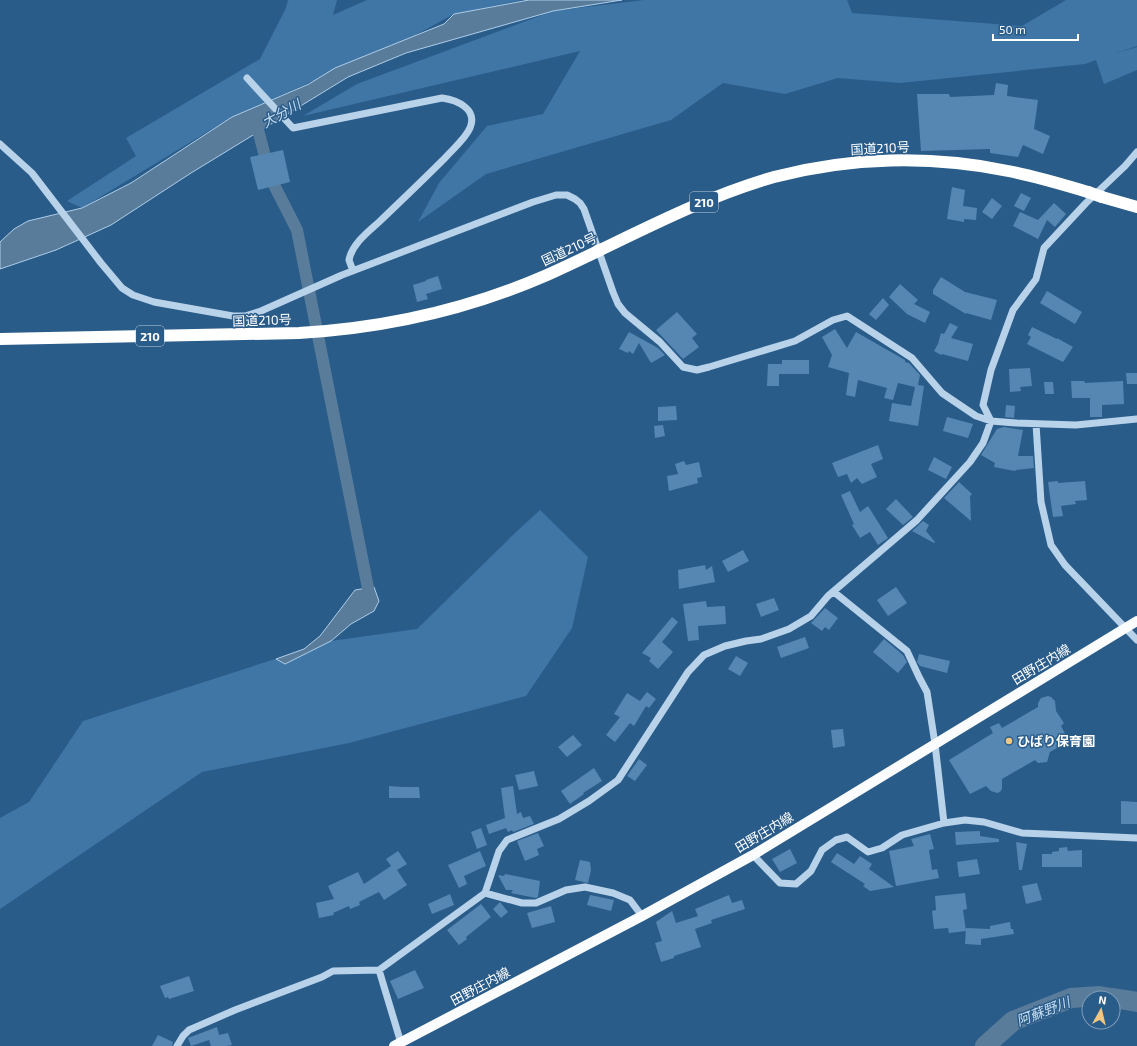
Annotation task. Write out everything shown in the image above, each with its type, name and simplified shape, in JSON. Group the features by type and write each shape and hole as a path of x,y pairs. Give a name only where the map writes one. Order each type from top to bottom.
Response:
{"highway":[{"name":"国道210号","path":"0,339 299,333 335,331 408,320 477,302 527,283 699,204 739,188 790,173 845,164 896,160 957,163 1015,172 1137,207"}],"main road":[{"name":"田野庄内線","path":"398,1044 642,916 753,855 1137,621"}],"street":[{"path":"247,78 293,128 442,98 462,104 469,112 471,118 469,130 457,145 420,183 367,232 356,246 349,260 353,271"},
{"path":"0,144 32,173 122,288 133,295 154,302 238,316 252,314 272,307 353,271 533,202 556,195 567,195 580,203 584,209 618,304 625,314 660,342 682,367 697,370 795,341 833,320 847,316 912,358 942,393 976,416 991,421 1076,425 1137,419"},
{"path":"177,1046 189,1030 235,1010 322,977 333,971 380,970 485,893 499,851 507,840 559,819 589,801 618,780 688,672 704,655 725,646 746,640 761,639 789,629 811,616 828,596 917,520 970,462 983,443 991,421 983,405 991,370 1013,310 1036,279 1044,248 1137,152"},
{"path":"1036,424 1041,502 1051,545 1065,565 1137,640"},
{"path":"834,592 908,651 927,692 944,822"},
{"path":"753,855 780,882 796,884 811,871 822,850 836,840 847,837 868,852 882,848 902,835 944,822 965,820 984,822 1022,833 1137,838"},
{"path":"485,893 522,902 536,903 566,890 585,887 613,893 630,900 642,916"},
{"path":"380,970 398,1044"}],"shaded area":[{"path":"288,0 337,0 333,15 367,0 522,0 454,14 410,38 232,117 82,208 67,201 136,156 126,138 260,59 286,8"},
{"path":"644,0 847,0 852,13 1022,26 1066,0 1137,0 1137,46 1117,53 1137,47 1137,70 1104,84 1096,60 1085,64 900,83 838,78 785,94 723,83 671,120 486,174 418,222 439,183 487,126 543,114 580,51 303,116 357,84 553,11"},
{"path":"540,510 588,557 572,628 526,696 349,743 202,772 0,909 0,818 29,802 83,721 331,641 417,629"}],"water":[{"name":"大分川","path":"529,0 622,0 553,11 406,53 348,77 191,173 111,225 56,250 0,269 0,242 14,229 28,221 82,208 131,183 232,117 309,84 335,68 444,24 454,14"},
{"path":"374,587 379,601 374,611 351,624 331,641 285,664 276,659 304,649 320,636 355,590"}],"building":[{"path":"996,83 1008,85 1007,96 1038,100 1034,129 1050,136 1043,154 1023,145 1018,157 990,153 990,149 921,151 917,94 949,94 950,97 994,95"},
{"path":"283,150 290,182 258,190 250,157"},
{"path":"952,187 965,190 963,206 977,208 976,220 964,219 964,222 947,219"},
{"path":"1021,193 1031,198 1024,211 1014,206"},
{"path":"992,198 1002,206 992,219 982,212"},
{"path":"1054,203 1066,214 1055,227 1047,220 1038,239 1013,226 1020,212 1038,220"},
{"path":"438,276 442,289 426,294 428,299 417,302 413,285"},
{"path":"941,277 965,292 997,300 991,320 966,314 933,294 933,290"},
{"path":"900,284 918,300 914,304 930,312 925,323 907,314 889,297"},
{"path":"1047,291 1082,312 1075,324 1040,303"},
{"path":"883,298 889,305 876,320 869,314"},
{"path":"677,312 697,334 692,338 699,347 683,359 656,330"},
{"path":"950,323 958,327 951,338 973,344 968,361 941,355 934,351 941,333 944,334"},
{"path":"1032,327 1073,347 1063,362 1027,344 1031,337 1028,335"},
{"path":"835,329 847,348 856,332 905,360 905,362 909,363 920,375 918,385 924,386 918,426 889,421 892,403 911,406 915,387 898,383 893,400 884,398 887,388 858,380 855,397 846,395 849,373 828,367 832,355 822,337"},
{"path":"629,332 658,348 665,355 651,363 639,343 633,354 629,351 628,353 619,349"},
{"path":"782,360 809,360 809,374 779,374 779,386 767,386 768,364 782,364"},
{"path":"1030,368 1032,386 1020,387 1021,391 1010,392 1009,369"},
{"path":"1126,373 1137,373 1137,384 1127,384"},
{"path":"1071,381 1084,381 1085,383 1123,381 1124,404 1102,405 1102,417 1090,417 1090,398 1072,398"},
{"path":"1044,382 1053,382 1054,394 1045,394"},
{"path":"1006,405 1015,406 1014,418 1005,417"},
{"path":"676,406 677,420 658,421 658,407"},
{"path":"947,417 973,424 968,438 943,431"},
{"path":"663,425 665,436 655,438 654,426"},
{"path":"1004,427 1023,430 1018,456 1033,456 1034,468 1015,471 994,467 995,463 981,455 997,429"},
{"path":"878,445 883,459 871,464 877,477 862,484 857,478 851,483 847,474 838,477 832,463"},
{"path":"934,457 952,467 946,479 928,470"},
{"path":"684,461 686,465 699,462 702,477 697,478 698,483 669,491 667,476 678,474 675,464"},
{"path":"1058,481 1058,483 1085,481 1087,500 1075,501 1076,504 1061,506 1063,516 1053,517 1048,482"},
{"path":"959,482 972,494 970,496 971,521 944,498"},
{"path":"850,491 860,512 868,506 888,538 878,545 870,532 860,538 852,525 854,524 841,495"},
{"path":"896,499 913,517 903,525 886,509"},
{"path":"923,521 929,525 926,531 935,542 934,543 912,531"},
{"path":"743,550 749,561 728,572 722,561"},
{"path":"705,565 706,570 712,566 715,582 679,589 678,570"},
{"path":"896,587 907,603 888,616 877,600"},
{"path":"774,598 779,610 761,617 756,604"},
{"path":"706,601 707,607 725,606 726,624 698,626 699,640 688,641 683,604"},
{"path":"825,608 838,618 829,630 825,627 822,631 811,623"},
{"path":"672,617 678,622 662,642 673,652 658,669 649,661 651,658 642,653"},
{"path":"805,637 809,648 781,658 777,647"},
{"path":"884,639 903,655 907,662 898,673 873,652"},
{"path":"919,654 950,661 947,673 920,666 917,662"},
{"path":"736,656 748,663 740,676 728,669"},
{"path":"647,692 656,699 649,708 646,706 634,726 630,723 615,742 606,735 620,717 614,714 627,693 640,701"},
{"name":"ひばり保育園","path":"1048,696 1055,701 1056,711 1064,723 1061,726 1069,741 1050,752 1047,762 1038,763 1035,760 1002,779 1002,789 1000,792 997,793 991,791 986,786 970,794 949,760 993,733 990,727 999,723 1002,728 1038,707 1038,703 1041,698"},
{"path":"843,729 845,746 833,748 831,730"},
{"path":"573,735 582,745 567,757 558,747"},
{"path":"639,759 647,765 635,781 627,776"},
{"path":"594,768 602,781 583,793 584,794 570,804 561,791"},
{"path":"534,771 538,786 519,790 515,775"},
{"path":"389,786 419,787 420,798 389,798"},
{"path":"513,786 517,814 521,812 523,818 530,816 534,824 513,832 512,830 508,832 506,828 489,834 486,825 505,818 501,788"},
{"path":"1121,801 1137,802 1137,824 1121,824"},
{"path":"481,828 487,845 477,849 471,832"},
{"path":"980,831 980,836 999,839 999,842 956,845 955,832"},
{"path":"538,833 544,846 537,849 539,855 525,861 517,841"},
{"path":"930,834 934,849 929,850 932,870 937,869 939,878 896,886 889,851 914,846 911,839"},
{"path":"1016,842 1027,844 1022,870 1019,870"},
{"path":"1067,847 1068,851 1082,850 1082,867 1042,867 1042,854 1052,854 1052,852 1059,851 1059,848"},
{"path":"790,849 797,863 780,872 772,859"},
{"path":"398,851 407,864 397,870 407,885 384,900 379,892 359,902 360,905 350,909 349,906 333,913 334,915 319,918 316,903 334,899 328,886 358,872 364,884 391,866 386,859"},
{"path":"480,851 486,866 464,876 467,884 459,888 448,865"},
{"path":"837,853 854,864 860,856 872,864 869,869 894,887 870,891 863,886 865,884 831,862"},
{"path":"977,859 980,874 959,877 957,862"},
{"path":"580,860 590,862 591,870 588,883 575,880"},
{"path":"505,874 540,881 538,897 536,898 511,893 513,890 506,890 498,875 504,876"},
{"path":"1037,883 1042,900 1026,904 1022,886"},
{"path":"965,893 967,909 963,910 966,931 949,933 948,928 934,929 932,911 936,910 935,896"},
{"path":"450,894 454,905 432,914 428,904"},
{"path":"590,895 614,900 611,911 587,905"},
{"path":"729,895 732,903 742,900 745,909 711,920 712,923 695,929 701,947 661,962 655,943 662,941 656,922 672,911 676,923 698,916 695,909"},
{"path":"500,902 508,912 501,918 493,909"},
{"path":"481,904 491,917 466,937 467,939 459,945 447,930"},
{"path":"551,906 555,922 532,928 527,913"},
{"path":"1010,922 1011,929 1013,929 1014,934 981,939 981,945 965,944 966,928 990,929 990,926"},
{"path":"415,970 424,988 398,999 390,981"},
{"path":"189,976 194,991 169,999 168,997 165,998 160,986"},
{"path":"217,1027 219,1035 228,1033 232,1045 211,1046 209,1040 191,1046 188,1038"},
{"path":"158,1035 173,1042 172,1046 152,1046"}],"waterway":[{"name":"大分川","path":"257,126 271,179 297,230 368,588"},
{"name":"阿蘇野川","path":"985,1046 1013,1021 1071,998 1081,997"},
{"name":"阿蘇野川","path":"1121,999 1137,1002"}],"place":[{"name":"ひばり保育園","path":"1009,741"}]}
